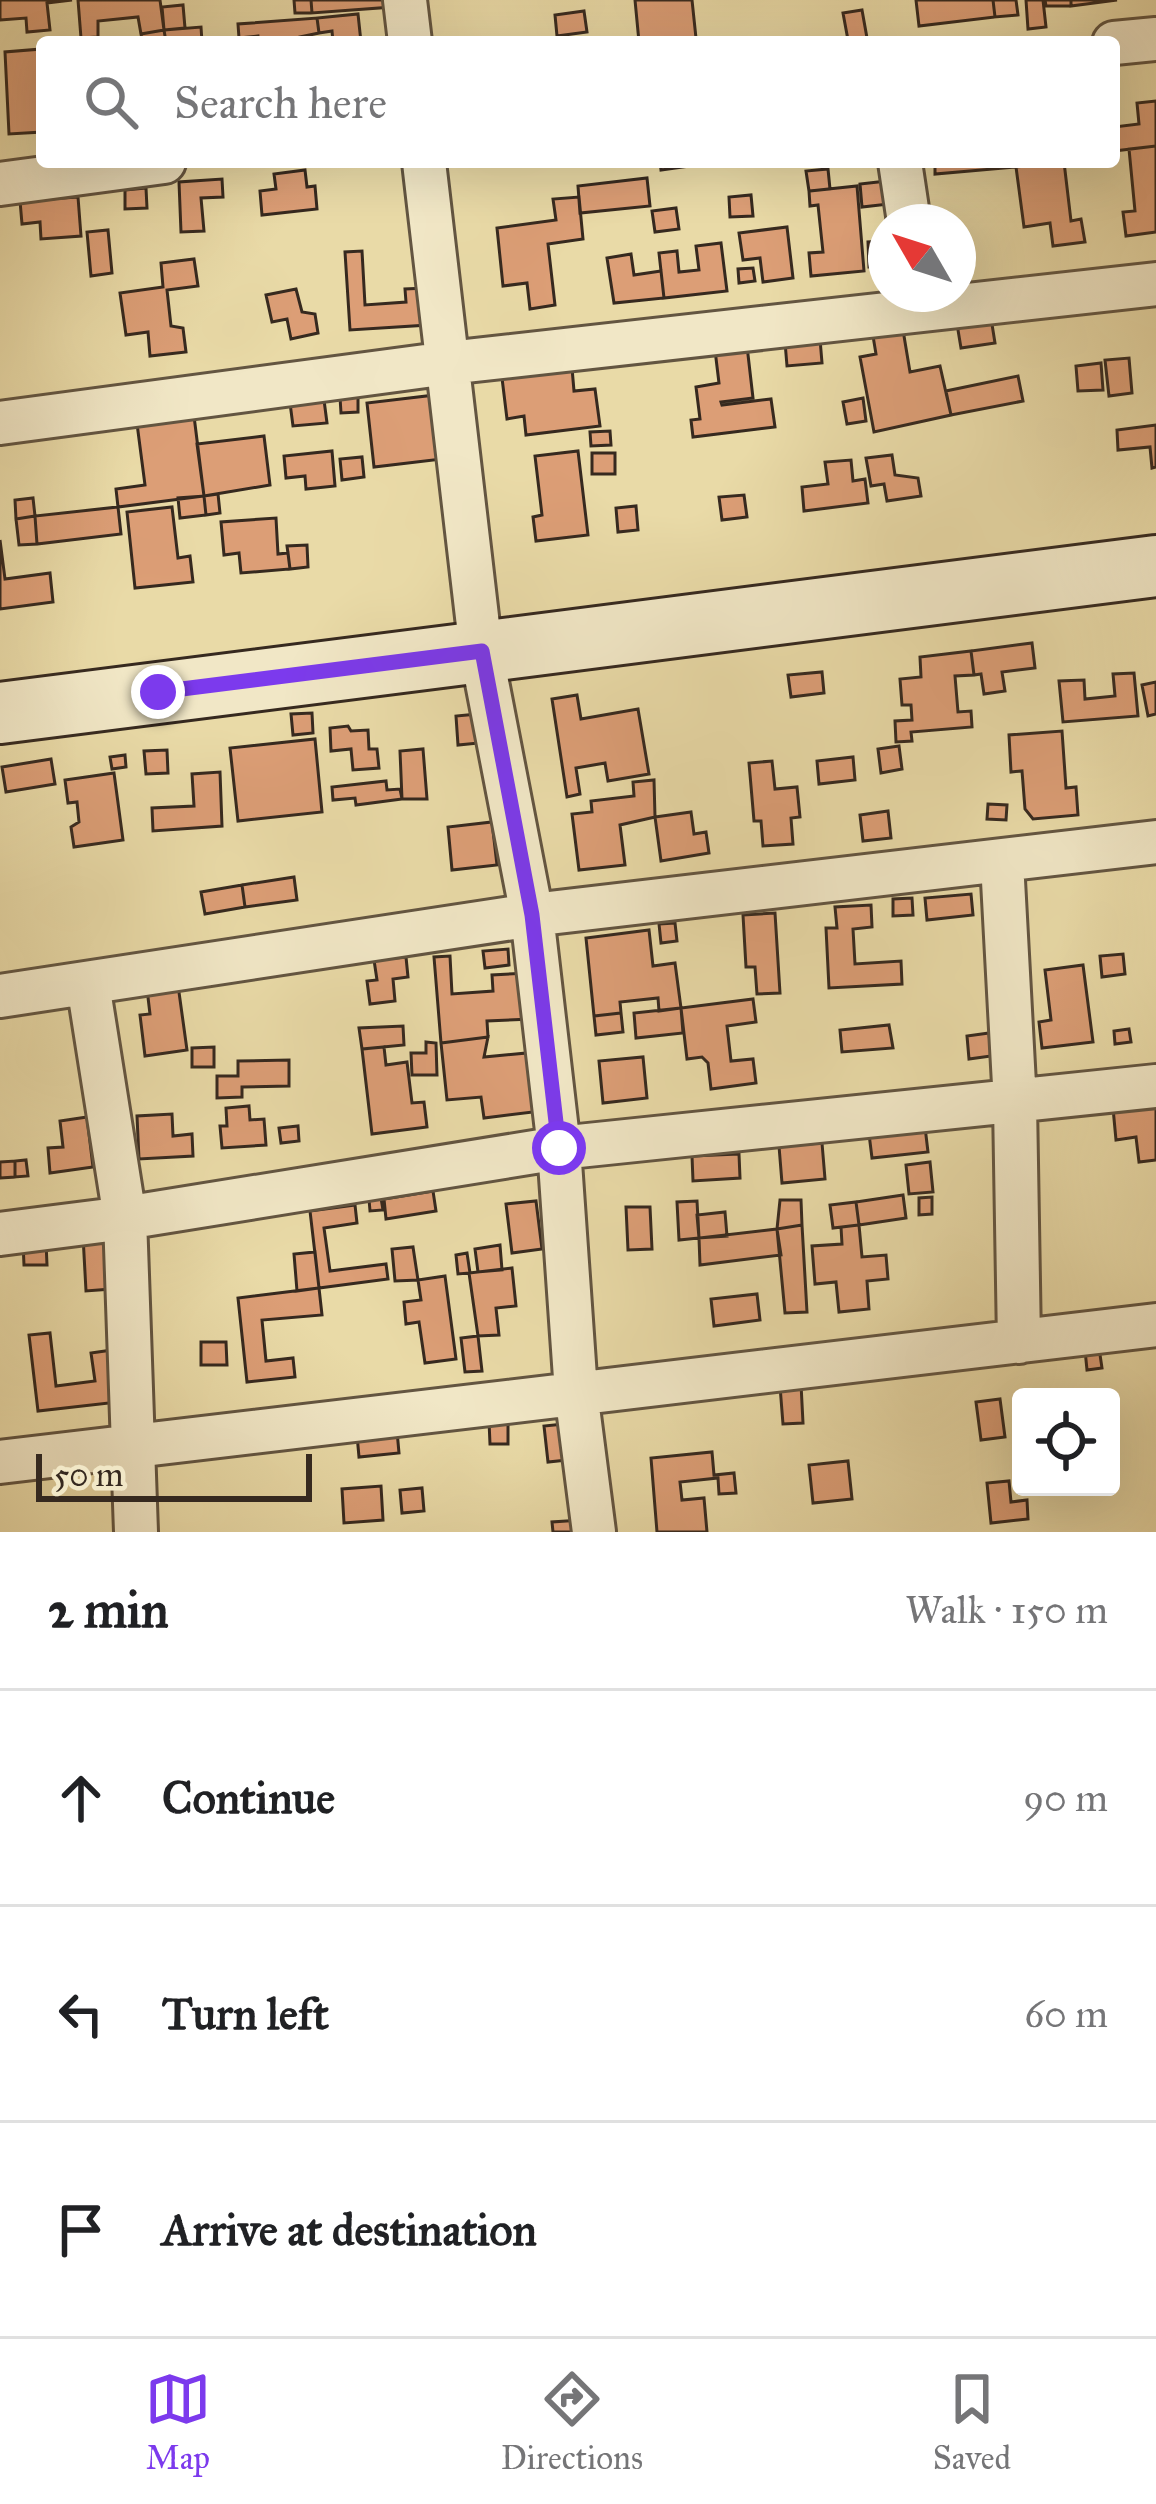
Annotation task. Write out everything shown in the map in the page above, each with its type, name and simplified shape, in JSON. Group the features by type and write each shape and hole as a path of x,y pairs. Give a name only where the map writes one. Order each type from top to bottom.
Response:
{"street":[{"path":"405,0 409,36"},
{"path":"1120,42 1156,39"},
{"path":"0,186 123,168"},
{"path":"425,168 482,651 532,915 559,1148 576,1392 594,1532"},
{"path":"901,168 906,204"},
{"path":"976,298 1156,284"},
{"path":"0,423 868,309"},
{"path":"0,713 1156,566"},
{"path":"0,996 532,915 1156,842"},
{"path":"1002,862 1015,1103 1019,1342"},
{"path":"88,984 125,1218 136,1532"},
{"path":"0,1234 559,1148 1156,1086"},
{"path":"0,1462 1156,1325"}],"building":[{"path":"0,0 72,0 47,3 50,30 27,32 26,18 0,20"},
{"path":"78,0 160,0 164,30 141,34 138,17 98,21 98,36 81,36"},
{"path":"294,0 311,0 312,13 295,13"},
{"path":"311,0 392,0 392,7 312,13"},
{"path":"635,0 692,0 696,36 638,36"},
{"path":"916,0 993,0 995,17 919,26"},
{"path":"993,0 1016,0 1018,15 995,17"},
{"path":"1026,0 1043,0 1046,27 1028,29"},
{"path":"1045,0 1071,0 1071,6 1046,6"},
{"path":"1071,0 1117,0 1071,6"},
{"path":"183,5 185,28 164,30 162,7"},
{"path":"862,10 867,36 847,36 843,13"},
{"path":"584,11 587,32 557,36 555,15"},
{"path":"358,14 360,36 319,33 317,18"},
{"path":"317,18 319,33 239,36 238,24"},
{"path":"201,27 202,36 165,36 164,30"},
{"path":"164,30 165,36 142,36"},
{"path":"36,49 36,132 9,134 5,52"},
{"path":"1156,101 1156,146 1120,150 1120,126 1139,124 1137,103"},
{"path":"1156,146 1156,232 1126,236 1123,212 1135,211 1129,149"},
{"path":"935,168 1004,168 935,174"},
{"path":"1016,168 1065,168 1071,221 1081,219 1085,242 1053,246 1050,223 1024,227"},
{"path":"828,169 830,189 809,191 806,171"},
{"path":"305,170 307,187 315,186 317,209 262,215 260,191 276,189 274,174"},
{"path":"647,178 650,206 580,213 578,186"},
{"path":"222,179 223,197 201,198 204,231 181,232 179,182"},
{"path":"887,181 889,204 862,207 860,184"},
{"path":"857,186 864,271 811,276 809,253 823,252 818,205 810,206 809,191"},
{"path":"146,188 147,208 125,209 125,190"},
{"path":"751,195 753,216 730,217 729,197"},
{"path":"78,197 81,236 41,239 40,222 22,224 20,201"},
{"path":"579,197 583,239 548,244 555,305 530,309 527,283 503,286 497,228 556,220 553,199"},
{"path":"676,208 679,229 655,232 652,211"},
{"path":"787,227 793,278 763,282 760,258 743,260 739,233"},
{"path":"108,230 112,273 91,276 87,232"},
{"path":"721,243 727,291 664,298 659,253 677,251 679,272 699,270 696,246"},
{"path":"362,251 365,305 406,302 405,289 426,288 428,325 350,330 345,252"},
{"path":"631,254 634,275 661,271 664,298 614,303 607,258"},
{"path":"194,259 198,286 167,290 171,326 183,328 186,352 150,356 148,332 126,335 120,293 163,287 161,263"},
{"path":"753,268 755,281 739,283 738,269"},
{"path":"296,289 302,312 315,314 318,333 291,339 287,319 272,322 266,295"},
{"path":"991,318 995,343 961,348 957,324"},
{"path":"903,330 910,372 940,366 951,415 874,432 860,357 876,354 873,336"},
{"path":"820,339 822,363 787,366 785,342"},
{"path":"747,346 753,398 722,405 771,399 775,427 693,437 691,420 700,419 696,387 719,383 715,350"},
{"path":"1129,358 1132,393 1109,396 1105,360"},
{"path":"1101,363 1103,390 1078,391 1076,366"},
{"path":"572,368 574,391 595,389 600,426 526,435 524,416 507,419 502,378"},
{"path":"1018,376 1023,401 951,415 946,391"},
{"path":"435,395 442,459 374,467 367,403"},
{"path":"358,396 358,412 341,413 340,397"},
{"path":"863,398 866,421 847,424 843,402"},
{"path":"324,400 327,423 293,426 290,403"},
{"path":"193,408 204,496 118,507 116,489 145,485 136,416"},
{"path":"1156,425 1156,467 1152,468 1150,447 1118,450 1117,430"},
{"path":"610,431 611,445 591,446 590,432"},
{"path":"264,436 270,485 204,496 197,444"},
{"path":"332,451 335,486 306,489 305,476 286,478 284,456"},
{"path":"578,451 588,535 536,541 533,517 542,515 535,456"},
{"path":"592,453 615,453 615,474 592,474"},
{"path":"892,455 895,475 918,478 921,496 887,501 884,484 871,486 866,458"},
{"path":"362,457 364,477 342,480 340,459"},
{"path":"851,460 853,481 865,479 868,503 804,511 802,487 828,484 825,462"},
{"path":"218,494 220,513 206,515 204,496"},
{"path":"744,495 747,517 722,520 719,497"},
{"path":"204,496 206,515 180,518 178,498"},
{"path":"33,498 35,516 16,519 15,500"},
{"path":"636,506 638,530 618,532 616,508"},
{"path":"118,507 121,534 37,544 35,516"},
{"path":"172,507 178,558 190,556 193,582 135,588 127,512"},
{"path":"35,516 37,544 19,545 16,519"},
{"path":"276,518 278,554 288,553 290,569 241,573 239,553 224,555 221,522"},
{"path":"0,540 5,579 50,573 53,602 0,609"},
{"path":"307,545 308,567 290,569 287,546"},
{"path":"1032,643 1035,668 1002,672 1005,691 984,694 981,674 974,675 971,651"},
{"path":"971,651 974,675 955,676 958,712 971,711 972,727 911,732 912,741 896,742 895,721 912,720 911,705 902,705 900,679 921,677 920,657"},
{"path":"822,672 824,693 791,697 788,675"},
{"path":"1134,673 1138,716 1063,722 1059,681 1084,680 1085,699 1115,696 1113,674"},
{"path":"1156,682 1156,714 1148,716 1142,685"},
{"path":"577,695 581,719 638,709 649,774 608,781 605,763 576,768 580,794 567,797 552,699"},
{"path":"312,713 313,733 293,735 291,714"},
{"path":"478,714 479,743 458,745 456,716"},
{"path":"348,726 351,731 368,730 369,749 377,749 379,768 353,770 351,749 331,751 330,728"},
{"path":"1062,731 1066,788 1076,787 1078,815 1033,819 1025,809 1022,771 1011,772 1009,735"},
{"path":"315,739 322,812 238,821 230,748"},
{"path":"899,746 902,769 881,773 878,749"},
{"path":"423,749 427,799 402,799 400,751"},
{"path":"167,750 168,773 146,774 144,751"},
{"path":"125,755 126,767 112,769 110,757"},
{"path":"853,757 855,780 819,784 817,761"},
{"path":"51,759 55,784 6,792 2,767"},
{"path":"772,761 775,789 797,787 800,817 791,818 793,844 763,846 761,821 754,821 749,763"},
{"path":"220,772 222,826 153,831 152,808 194,806 192,774"},
{"path":"114,773 123,840 74,847 71,827 79,822 77,802 68,803 65,780"},
{"path":"654,780 655,817 620,825 625,865 579,870 572,814 592,812 591,801 634,796 633,782"},
{"path":"386,781 387,790 400,789 402,799 356,805 355,798 333,800 332,787"},
{"path":"988,804 1007,805 1006,820 987,819"},
{"path":"888,811 891,838 863,841 860,815"},
{"path":"691,812 694,834 706,832 709,853 661,861 655,817"},
{"path":"492,822 497,865 452,870 448,827"},
{"path":"294,877 297,900 245,907 242,885"},
{"path":"242,885 245,907 205,914 201,892"},
{"path":"971,894 973,915 927,920 925,898"},
{"path":"912,898 913,915 893,916 893,899"},
{"path":"871,905 872,927 853,929 855,964 901,961 902,984 829,988 826,928 837,928 835,907"},
{"path":"775,913 780,993 757,994 755,967 746,967 743,915"},
{"path":"675,923 677,941 661,943 659,924"},
{"path":"649,930 653,966 675,963 681,1008 659,1011 658,998 620,1002 621,1013 594,1016 586,938"},
{"path":"508,949 509,965 485,968 483,951"},
{"path":"1123,954 1125,974 1102,977 1100,956"},
{"path":"450,956 452,994 493,991 492,975 528,973 531,1019 487,1021 488,1037 441,1043 434,957"},
{"path":"406,957 408,977 393,979 395,1001 370,1004 367,981 377,980 374,960"},
{"path":"1083,965 1093,1042 1042,1048 1039,1022 1051,1020 1045,970"},
{"path":"178,985 187,1050 145,1056 140,1015 150,1014 147,989"},
{"path":"753,999 756,1022 727,1026 731,1061 753,1059 756,1083 711,1089 708,1063 702,1057 687,1059 681,1008"},
{"path":"681,1008 683,1033 636,1038 634,1013"},
{"path":"621,1013 623,1032 596,1035 594,1016"},
{"path":"889,1025 893,1048 842,1052 840,1030"},
{"path":"403,1026 404,1045 362,1049 359,1028"},
{"path":"1129,1029 1131,1042 1115,1044 1114,1031"},
{"path":"989,1033 991,1056 969,1059 967,1036"},
{"path":"488,1037 484,1057 527,1053 533,1112 484,1118 481,1097 447,1100 441,1043"},
{"path":"426,1042 436,1043 437,1075 412,1075 411,1053 426,1053"},
{"path":"214,1047 214,1067 192,1067 192,1048"},
{"path":"384,1047 386,1065 407,1062 412,1103 424,1102 427,1127 372,1134 362,1049"},
{"path":"643,1057 647,1098 603,1103 599,1061"},
{"path":"289,1060 289,1086 242,1087 242,1097 217,1098 217,1076 238,1076 238,1061"},
{"path":"1156,1102 1156,1160 1139,1162 1136,1137 1116,1140 1113,1108"},
{"path":"249,1106 250,1120 264,1119 266,1145 222,1148 220,1126 227,1126 226,1108"},
{"path":"172,1114 173,1136 192,1134 193,1156 139,1159 137,1116"},
{"path":"87,1117 93,1167 50,1173 48,1148 63,1147 60,1121"},
{"path":"298,1126 299,1141 281,1143 279,1128"},
{"path":"925,1127 928,1152 872,1158 869,1134"},
{"path":"822,1143 825,1179 782,1183 779,1146"},
{"path":"739,1154 740,1178 693,1181 692,1156"},
{"path":"26,1160 28,1176 15,1177 15,1161"},
{"path":"15,1161 15,1177 0,1178 0,1162"},
{"path":"930,1162 933,1192 909,1194 906,1165"},
{"path":"433,1191 436,1211 386,1219 384,1199"},
{"path":"903,1195 906,1218 859,1225 856,1202"},
{"path":"932,1197 932,1214 919,1215 919,1198"},
{"path":"381,1198 383,1210 370,1211 369,1199"},
{"path":"780,1200 801,1200 802,1225 777,1229"},
{"path":"536,1201 542,1249 512,1253 506,1204"},
{"path":"697,1201 699,1238 679,1240 677,1202"},
{"path":"856,1202 859,1225 833,1228 830,1205"},
{"path":"355,1205 357,1223 324,1228 330,1271 386,1264 388,1279 319,1288 310,1211"},
{"path":"626,1207 650,1207 652,1249 628,1250"},
{"path":"725,1212 727,1236 699,1238 697,1215"},
{"path":"802,1225 807,1312 785,1313 777,1229"},
{"path":"859,1225 862,1257 886,1255 888,1279 867,1281 869,1309 839,1312 836,1282 815,1284 812,1246 842,1244 841,1227"},
{"path":"777,1229 781,1255 700,1265 699,1238"},
{"path":"108,1235 111,1289 86,1291 83,1236"},
{"path":"46,1242 47,1265 24,1265 23,1243"},
{"path":"500,1245 502,1270 478,1272 475,1249"},
{"path":"413,1247 418,1280 395,1281 392,1249"},
{"path":"315,1252 319,1288 297,1291 294,1254"},
{"path":"467,1253 470,1273 458,1274 456,1255"},
{"path":"512,1268 516,1306 496,1308 499,1335 478,1336 469,1273"},
{"path":"445,1276 456,1359 425,1363 419,1322 406,1324 404,1302 421,1300 418,1280"},
{"path":"319,1288 322,1315 262,1320 266,1361 293,1358 295,1377 247,1382 238,1298"},
{"path":"757,1294 760,1320 714,1326 711,1299"},
{"path":"50,1333 56,1386 95,1381 91,1353 112,1350 118,1402 38,1411 29,1335"},
{"path":"478,1336 482,1371 465,1372 461,1338"},
{"path":"201,1342 226,1342 227,1365 201,1365"},
{"path":"1099,1348 1102,1368 1087,1370 1085,1350"},
{"path":"801,1384 803,1423 783,1424 780,1386"},
{"path":"1000,1399 1005,1437 981,1440 976,1402"},
{"path":"489,1421 508,1422 508,1444 490,1444"},
{"path":"574,1423 577,1459 548,1462 544,1426"},
{"path":"397,1431 399,1453 359,1457 357,1435"},
{"path":"712,1452 714,1475 734,1473 736,1493 719,1494 718,1478 680,1482 682,1500 704,1498 707,1532 657,1532 651,1458"},
{"path":"848,1461 852,1499 813,1503 809,1465"},
{"path":"1009,1481 1011,1502 1027,1500 1028,1519 991,1523 987,1483"},
{"path":"381,1486 383,1520 344,1523 342,1489"},
{"path":"422,1488 424,1511 402,1513 400,1490"},
{"path":"581,1520 582,1532 553,1532 552,1522"}],"route":[{"path":"158,692 482,651 532,915 559,1148"}]}
